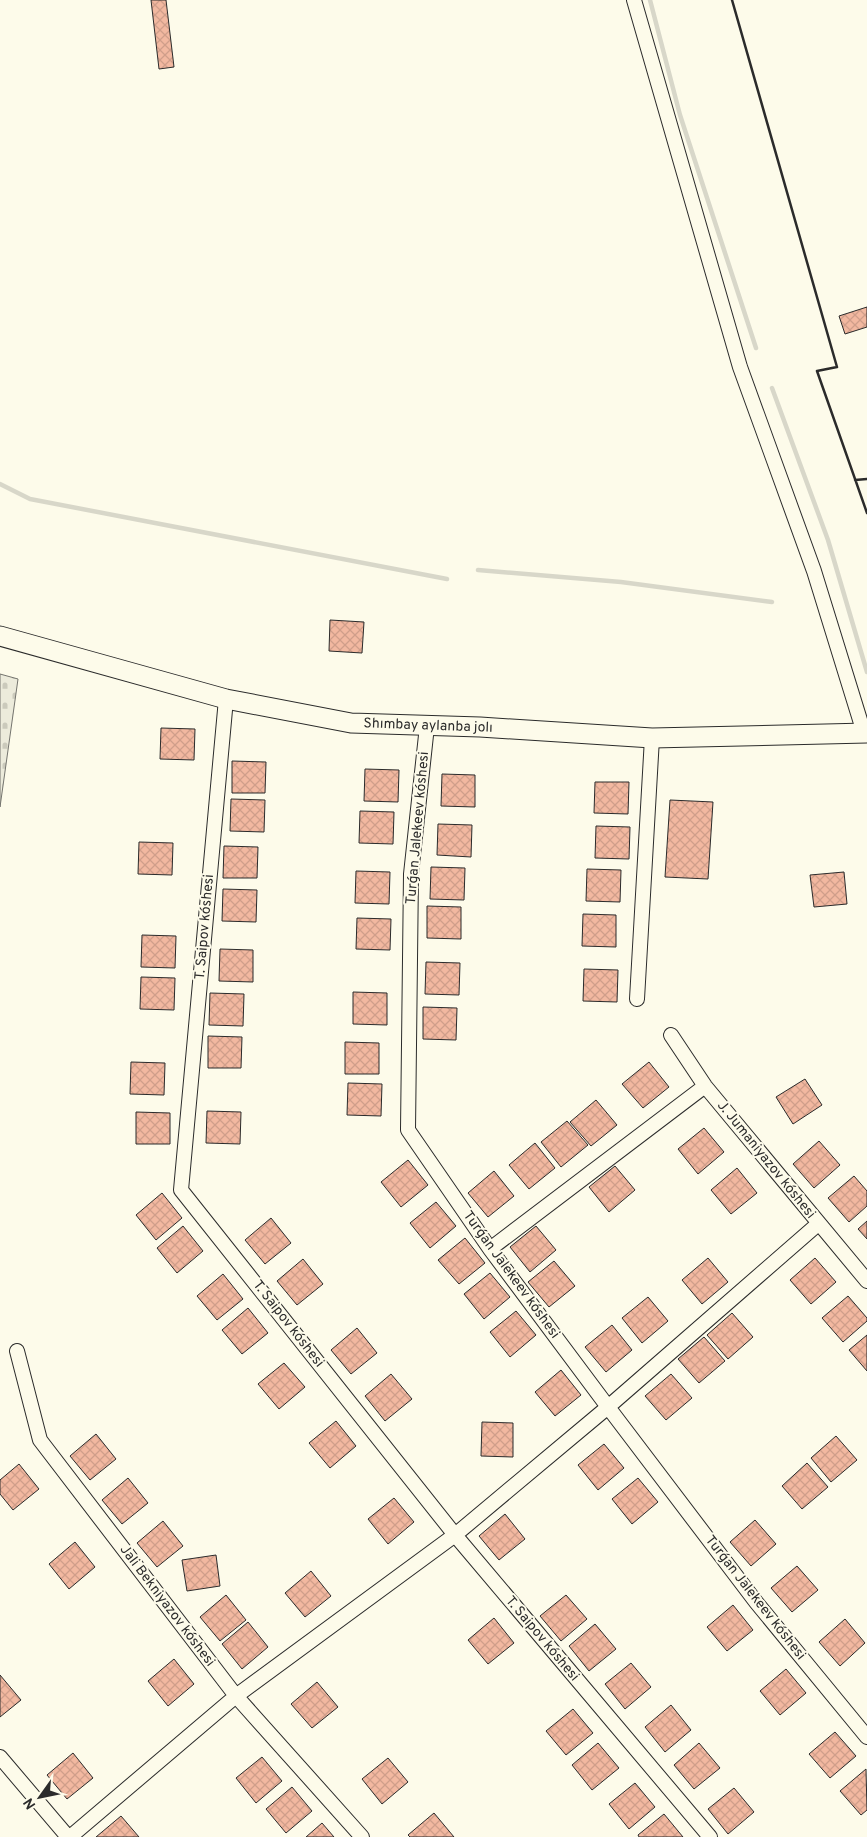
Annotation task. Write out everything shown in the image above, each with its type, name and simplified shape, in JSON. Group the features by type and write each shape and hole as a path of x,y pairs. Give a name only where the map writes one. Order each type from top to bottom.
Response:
{"main road":[{"name":"Shımbay aylanba jolı","path":"0,636 226,699 351,724 490,728 652,738 866,738"}],"street":[{"path":"634,0 740,367 814,570 866,738"},
{"name":"T. Saipov kóshesi","path":"226,699 181,1190 455,1535 710,1837"},
{"name":"Turǵan Jalekeev kóshesi","path":"428,726 411,874 408,1130 490,1249 608,1407 756,1602 867,1737"},
{"path":"636,999 652,738"},
{"name":"J. Jumaniyazov kóshesi","path":"671,1035 706,1086 867,1281"},
{"path":"490,1249 706,1086"},
{"path":"0,1757 69,1837 236,1696 455,1535 608,1407 818,1224"},
{"name":"Jali Bekniyazov kóshesi","path":"17,1351 40,1440 236,1696 362,1837"}],"green space":[{"path":"0,674 18,679 0,807"}],"building":[{"path":"151,0 166,0 174,67 159,69"},
{"path":"867,307 867,327 845,334 839,316"},
{"path":"330,620 364,622 362,653 329,651"},
{"path":"161,728 195,729 194,760 160,759"},
{"path":"232,761 266,762 265,793 232,793"},
{"path":"365,769 399,770 398,802 364,801"},
{"path":"442,774 475,775 475,807 441,806"},
{"path":"595,782 629,782 628,814 594,813"},
{"path":"231,799 265,800 264,832 230,831"},
{"path":"670,800 713,802 708,879 665,877"},
{"path":"360,811 394,812 393,844 359,843"},
{"path":"438,824 472,825 471,857 437,855"},
{"path":"596,826 630,827 629,859 595,858"},
{"path":"139,842 173,843 172,875 138,874"},
{"path":"224,846 258,847 257,878 223,878"},
{"path":"431,867 465,868 464,900 430,899"},
{"path":"587,869 621,870 620,902 586,901"},
{"path":"356,871 390,872 389,904 355,903"},
{"path":"844,872 847,904 814,907 810,875"},
{"path":"223,889 257,890 256,922 222,921"},
{"path":"427,906 461,907 461,939 427,938"},
{"path":"583,914 616,915 616,947 582,946"},
{"path":"357,918 391,919 390,950 356,949"},
{"path":"142,935 176,936 175,968 141,967"},
{"path":"220,949 253,950 253,982 219,981"},
{"path":"426,962 460,963 459,995 425,994"},
{"path":"584,969 618,970 617,1002 583,1001"},
{"path":"141,977 175,978 174,1010 140,1009"},
{"path":"353,992 387,993 387,1025 353,1024"},
{"path":"210,993 244,994 243,1026 209,1025"},
{"path":"423,1007 457,1008 456,1040 423,1039"},
{"path":"208,1036 242,1037 241,1068 208,1068"},
{"path":"345,1042 379,1043 379,1074 345,1074"},
{"path":"131,1062 165,1063 164,1095 130,1094"},
{"path":"649,1062 669,1087 643,1108 622,1084"},
{"path":"805,1079 822,1105 793,1124 776,1097"},
{"path":"348,1083 382,1084 381,1116 347,1115"},
{"path":"596,1100 617,1125 591,1146 570,1122"},
{"path":"207,1111 241,1112 240,1144 206,1143"},
{"path":"136,1112 170,1113 170,1144 136,1144"},
{"path":"567,1121 588,1145 561,1167 541,1142"},
{"path":"704,1128 724,1152 698,1174 678,1149"},
{"path":"819,1141 840,1165 814,1188 793,1164"},
{"path":"535,1143 555,1168 529,1189 509,1165"},
{"path":"408,1160 428,1185 401,1207 381,1182"},
{"path":"615,1166 635,1190 609,1212 589,1187"},
{"path":"737,1168 757,1193 731,1214 711,1190"},
{"path":"494,1171 514,1196 488,1217 468,1193"},
{"path":"854,1176 867,1191 867,1206 849,1222 828,1198"},
{"path":"162,1193 182,1218 156,1240 136,1215"},
{"path":"436,1202 456,1226 430,1248 410,1223"},
{"path":"271,1218 291,1243 265,1264 245,1240"},
{"path":"867,1221 867,1239 858,1229"},
{"path":"183,1226 203,1251 177,1273 157,1248"},
{"path":"536,1226 556,1250 530,1272 510,1247"},
{"path":"465,1238 485,1263 459,1284 438,1260"},
{"path":"708,1258 728,1282 702,1304 682,1280"},
{"path":"815,1258 836,1282 811,1304 790,1280"},
{"path":"303,1259 323,1284 297,1305 277,1281"},
{"path":"554,1261 575,1286 549,1307 528,1282"},
{"path":"490,1273 510,1297 484,1319 464,1294"},
{"path":"223,1274 243,1299 217,1320 197,1296"},
{"path":"848,1296 867,1318 867,1321 843,1342 822,1318"},
{"path":"648,1297 668,1321 642,1343 622,1318"},
{"path":"248,1308 268,1333 242,1354 222,1330"},
{"path":"516,1311 536,1335 510,1357 490,1332"},
{"path":"732,1313 753,1337 728,1359 707,1335"},
{"path":"612,1325 632,1350 606,1372 585,1347"},
{"path":"357,1328 377,1353 351,1374 331,1350"},
{"path":"867,1335 867,1371 849,1350"},
{"path":"704,1337 725,1361 699,1383 678,1359"},
{"path":"284,1363 305,1387 279,1409 258,1384"},
{"path":"561,1370 581,1395 555,1416 535,1392"},
{"path":"391,1374 412,1399 385,1421 365,1396"},
{"path":"671,1374 692,1398 666,1420 645,1396"},
{"path":"336,1421 356,1446 330,1468 309,1443"},
{"path":"482,1422 513,1423 513,1457 481,1456"},
{"path":"96,1434 116,1459 90,1480 70,1456"},
{"path":"836,1436 857,1460 831,1482 811,1458"},
{"path":"604,1444 624,1468 598,1490 578,1465"},
{"path":"807,1463 828,1487 802,1509 782,1486"},
{"path":"19,1464 39,1489 13,1510 0,1494 0,1480"},
{"path":"128,1478 148,1503 122,1524 102,1500"},
{"path":"638,1478 658,1502 632,1524 612,1499"},
{"path":"394,1498 414,1522 388,1544 368,1519"},
{"path":"505,1514 525,1539 499,1560 479,1536"},
{"path":"755,1520 776,1544 751,1566 730,1542"},
{"path":"163,1521 183,1546 157,1567 137,1543"},
{"path":"75,1542 95,1567 69,1589 49,1564"},
{"path":"216,1555 220,1586 187,1591 182,1560"},
{"path":"797,1566 818,1590 792,1612 771,1588"},
{"path":"311,1571 331,1596 305,1617 285,1593"},
{"path":"226,1595 246,1620 220,1641 200,1617"},
{"path":"566,1595 587,1619 561,1641 540,1616"},
{"path":"733,1605 753,1630 727,1651 707,1627"},
{"path":"494,1618 514,1643 488,1664 468,1640"},
{"path":"845,1619 865,1643 840,1666 819,1642"},
{"path":"248,1622 268,1647 242,1669 222,1644"},
{"path":"595,1624 616,1649 589,1671 569,1646"},
{"path":"174,1659 194,1684 168,1706 148,1681"},
{"path":"631,1663 651,1687 625,1709 605,1684"},
{"path":"786,1669 806,1693 780,1715 760,1691"},
{"path":"0,1675 21,1700 0,1717"},
{"path":"317,1682 338,1707 312,1728 291,1704"},
{"path":"671,1705 691,1730 665,1752 645,1727"},
{"path":"573,1709 593,1733 566,1755 546,1731"},
{"path":"835,1732 856,1756 830,1778 809,1754"},
{"path":"598,1743 619,1768 592,1790 572,1765"},
{"path":"699,1743 720,1768 694,1789 674,1765"},
{"path":"73,1753 93,1778 67,1799 47,1775"},
{"path":"262,1757 282,1781 256,1803 236,1778"},
{"path":"388,1758 408,1782 382,1804 362,1779"},
{"path":"866,1769 867,1810 861,1815 840,1791"},
{"path":"635,1783 655,1807 629,1829 609,1804"},
{"path":"292,1787 312,1811 286,1833 266,1809"},
{"path":"734,1788 754,1812 728,1834 708,1809"},
{"path":"434,1813 454,1837 410,1837 408,1835"},
{"path":"664,1814 683,1837 639,1837 638,1835"},
{"path":"121,1816 139,1837 96,1837"},
{"path":"322,1823 334,1837 306,1837"}],"waterway":[{"path":"650,0 680,115 756,348"},
{"path":"772,388 828,540 867,672"},
{"path":"0,484 30,499 447,579"},
{"path":"478,570 621,582 772,602"}],"wall":[{"path":"732,0 837,367 817,371 867,513"},
{"path":"855,480 867,479"}]}
